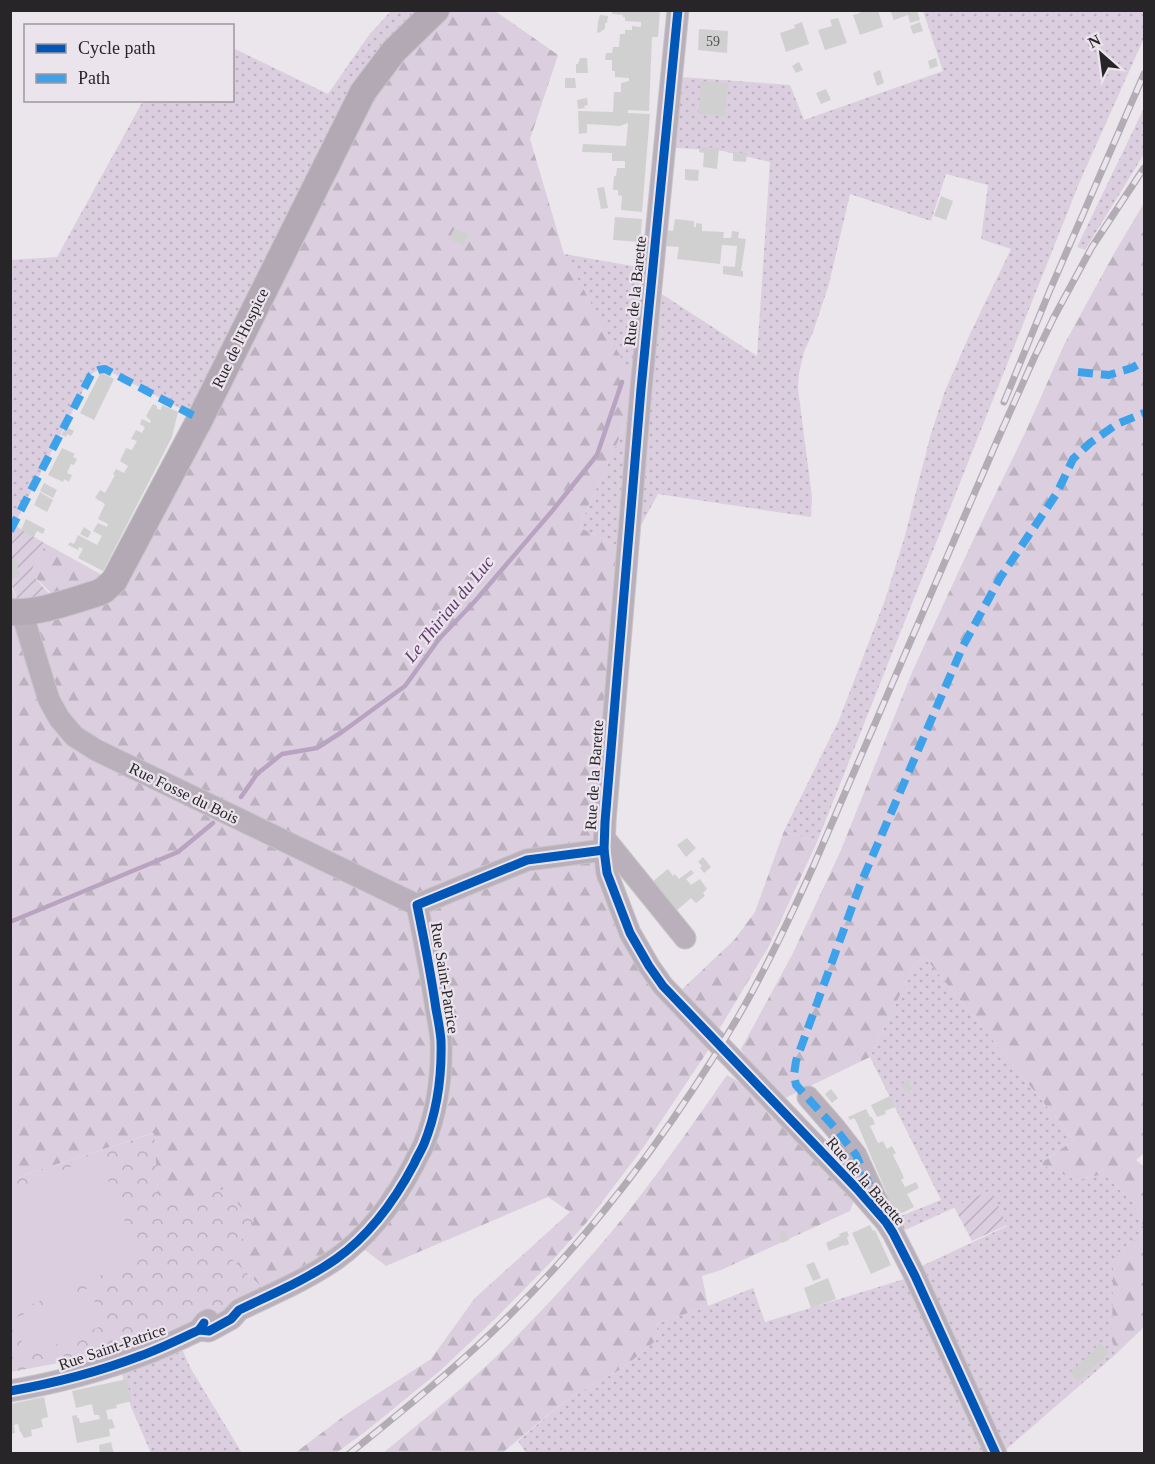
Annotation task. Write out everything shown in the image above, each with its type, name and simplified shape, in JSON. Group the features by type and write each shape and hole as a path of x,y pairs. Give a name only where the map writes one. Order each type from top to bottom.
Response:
{"main road":[{"name":"Rue de l'Hospice","path":"16,612 98,593 114,581 200,419 363,92 394,51 436,10"}],"street":[{"name":"Rue de la Barette","path":"678,10 641,389 605,822 604,844 607,873 630,933 663,986 886,1222 915,1276 996,1454"},
{"name":"Rue Fosse du Bois","path":"16,612 50,700 59,718 74,736 96,750 417,905"},
{"name":"Rue de la Barette","path":"604,844 685,938"},
{"name":"Rue Saint-Patrice","path":"10,1391 93,1372 141,1356 199,1330 205,1322 225,1311 239,1310 320,1269 357,1242 391,1203 406,1178 424,1144 436,1098 441,1040 433,983 417,905 527,860 604,844"},
{"path":"808,1097 841,1134 856,1155 886,1222"}],"green space":[{"path":"391,11 436,11 200,419 105,369 96,371 91,375 14,525 10,523 10,260 57,257 142,102 234,102 234,48 328,94 369,35"},
{"path":"436,11 495,11 558,55 530,139 564,254 634,381 628,419 579,527 627,551 607,873 674,997 735,939 755,912 784,831 817,842 769,946 720,1028 675,999 709,1049 643,1148 586,1223 498,1316 441,1370 365,1432 336,1453 295,1453 348,1413 431,1359 475,1298 570,1212 548,1197 386,1266 356,1243 270,1295 230,1257 159,1205 153,1133 11,1179 10,583 22,613 61,603 33,575 32,569 46,544 113,581 363,92"},
{"path":"923,11 1144,11 1144,38 1080,181 817,842 784,831 839,720 885,600 945,391 1011,249 981,239 988,185 946,174 931,221 850,194 829,284 804,352 799,373 798,389 812,497 811,517 658,494 627,551 579,527 628,419 564,254 638,267 657,225 651,287 757,356 770,162 723,151 664,147 681,77 790,85 804,120 943,71"},
{"path":"1144,108 1144,154 1085,250 1077,247"},
{"path":"1144,203 1144,1153 1136,1160 1144,1167 1144,1228 1134,1204 1104,1174 1076,1180 1040,1164 1074,1140 924,956 913,968 870,1057 775,1103 858,1190 850,1211 721,1270 702,1276 708,1306 656,1324 659,1338 623,1368 566,1400 502,1453 382,1454 489,1364 569,1281 631,1208 727,1075 774,1102 741,1049 793,953 841,850 913,670 1064,345"},
{"path":"11,523 46,544 32,569 40,584 61,604 22,613 11,583"},
{"path":"924,956 1074,1140 1040,1164 1076,1180 1104,1174 1134,1204 1144,1230 1118,1254 1112,1341 1116,1354 1002,1453 527,1454 518,1441 566,1400 623,1368 659,1338 656,1324 753,1288 765,1322 914,1276 922,1266 1007,1226 991,1191 903,1231 886,1222 941,1200 870,1057 913,968"},
{"path":"154,1133 159,1205 224,1189 254,1221 230,1257 270,1295 93,1372 74,1360 11,1372 11,1179"},
{"path":"98,1155 140,1259 11,1313 11,1192"},
{"path":"991,1190 1007,1225 972,1241 954,1207"},
{"path":"1144,1230 1144,1327 1116,1354 1112,1341 1113,1269 1118,1254"},
{"path":"89,1288 104,1325 28,1356 12,1319"},
{"path":"178,1340 191,1369 242,1453 151,1453 131,1407 119,1363"}],"building":[{"path":"612,10 660,10 658,37 652,37 649,111 628,110 628,113 650,114 642,212 621,210 622,196 618,195 618,190 613,190 617,168 625,168 625,161 612,161 612,153 582,152 583,144 626,146 628,123 620,126 587,124 587,133 579,134 578,111 613,112 614,92 621,92 621,83 629,81 629,78 615,77 615,71 612,71 612,60 605,60 606,53 612,53 613,47 619,47 620,34 625,34 625,30 632,30 632,26 641,27 641,22 625,21 623,15 612,14"},
{"path":"859,10 878,10 883,27 860,35 853,15 860,13"},
{"path":"890,10 917,10 920,20 910,23 908,15 894,20"},
{"path":"600,15 608,16 607,23 605,23 605,29 597,33 598,22"},
{"path":"838,18 847,43 825,50 818,30 832,26 830,20"},
{"path":"802,22 809,44 786,52 780,33 795,28 794,25"},
{"path":"920,22 923,31 913,34 910,26"},
{"path":"699,29 728,31 727,53 698,50"},
{"path":"580,58 587,58 588,73 576,73 576,64"},
{"path":"936,58 938,66 930,69 928,61"},
{"path":"799,62 803,70 796,73 792,66"},
{"path":"880,70 884,83 877,86 873,73"},
{"path":"565,78 575,78 576,88 565,88"},
{"path":"701,81 728,83 725,116 698,114"},
{"path":"826,89 831,100 821,104 816,93"},
{"path":"587,98 588,105 578,109 577,100"},
{"path":"700,147 719,148 717,169 703,167 704,153 699,152"},
{"path":"733,152 747,153 746,162 733,161"},
{"path":"685,169 699,170 698,181 685,180"},
{"path":"604,187 608,208 601,209 597,188"},
{"path":"941,196 953,201 946,220 934,216"},
{"path":"615,217 642,219 640,242 613,240"},
{"path":"675,219 694,221 694,227 696,223 702,224 702,231 724,232 723,238 731,238 732,231 739,232 738,238 746,239 741,271 743,271 743,277 723,274 723,266 735,267 737,246 722,245 720,264 677,259 679,247 666,246 667,230 673,231"},
{"path":"454,229 468,234 464,245 449,239"},
{"path":"101,372 114,379 94,420 80,413"},
{"path":"153,404 157,406 157,409 161,410 162,405 178,412 172,437 103,571 78,558 83,549 79,547 78,550 68,545 70,542 74,544 78,535 97,545 102,536 93,531 98,523 107,527 108,524 98,519 105,504 95,498 100,490 105,493 116,469 124,473 128,466 120,461 126,448 132,450 137,441 131,439 136,430 142,433 145,427 140,424 142,419 150,423 151,421 146,416"},
{"path":"66,427 74,431 71,436 61,435"},
{"path":"62,448 75,454 73,457 77,459 74,465 71,464 67,473 72,475 69,482 64,479 63,482 48,475"},
{"path":"44,483 57,490 53,498 40,491"},
{"path":"40,492 53,500 47,512 34,505"},
{"path":"26,519 45,529 43,534 37,531 34,537 21,530"},
{"path":"84,527 91,532 88,538 80,534"},
{"path":"16,558 20,577 10,579 10,559"},
{"path":"687,838 696,848 686,857 677,845"},
{"path":"703,857 711,867 704,873 698,862"},
{"path":"668,869 673,876 675,874 679,879 691,870 694,873 686,879 691,885 700,879 707,889 703,893 705,896 696,903 691,898 676,911 652,882"},
{"path":"908,1080 912,1089 905,1092 901,1084"},
{"path":"831,1089 838,1098 832,1103 825,1094"},
{"path":"890,1096 895,1107 877,1117 871,1105"},
{"path":"866,1109 875,1124 870,1126 878,1143 883,1141 887,1149 892,1146 896,1153 893,1155 904,1178 901,1180 905,1187 916,1182 919,1188 907,1194 914,1207 894,1217 884,1195 887,1194 857,1123 854,1118 850,1120 848,1117"},
{"path":"870,1225 873,1231 875,1230 891,1265 871,1274 852,1233"},
{"path":"784,1230 789,1240 782,1243 779,1233"},
{"path":"847,1231 849,1244 829,1251 826,1243"},
{"path":"814,1262 821,1278 813,1281 806,1265"},
{"path":"828,1278 836,1299 811,1308 804,1288"},
{"path":"1100,1343 1109,1353 1078,1381 1070,1372"},
{"path":"127,1379 131,1401 116,1405 117,1408 106,1410 108,1420 112,1419 115,1428 109,1429 110,1436 77,1443 72,1416 77,1415 80,1423 100,1419 99,1415 94,1415 92,1404 76,1408 72,1391"},
{"path":"44,1397 48,1417 41,1419 43,1427 31,1430 32,1436 24,1438 18,1424 14,1425 15,1433 10,1434 10,1404"},
{"path":"111,1442 114,1454 100,1454 99,1445"}],"waterway":[{"name":"Le Thiriau du Luc","path":"241,797 257,774 282,754 317,748 405,686 439,639 476,600 597,455 622,382"},
{"name":"Le Thiriau du Luc","path":"10,922 178,852 213,823"}],"railway":[{"path":"1004,402 1144,74"},
{"path":"349,1454 459,1363 549,1274 585,1234 651,1150 711,1062 758,980 804,886 1035,356 1092,247 1144,168"}],"marked path":[{"path":"1078,372 1109,375 1132,368 1144,361"},
{"path":"10,531 91,375 96,371 105,369 200,419"},
{"path":"879,1206 856,1155 796,1085 794,1075 796,1061 860,885 963,646 1000,578 1057,493 1073,459 1090,443 1117,424 1144,413"}],"cycle path":[{"path":"678,10 641,389 605,822 604,850 607,873 630,933 663,986 886,1222 915,1276 996,1454"},
{"path":"199,1330 209,1331 231,1319 239,1310 313,1274 348,1250 381,1216 399,1191 414,1164 424,1144 432,1119 438,1093 441,1053 439,1025 417,905 527,860 604,850"},
{"path":"10,1391 124,1362 199,1330 204,1323"}]}
